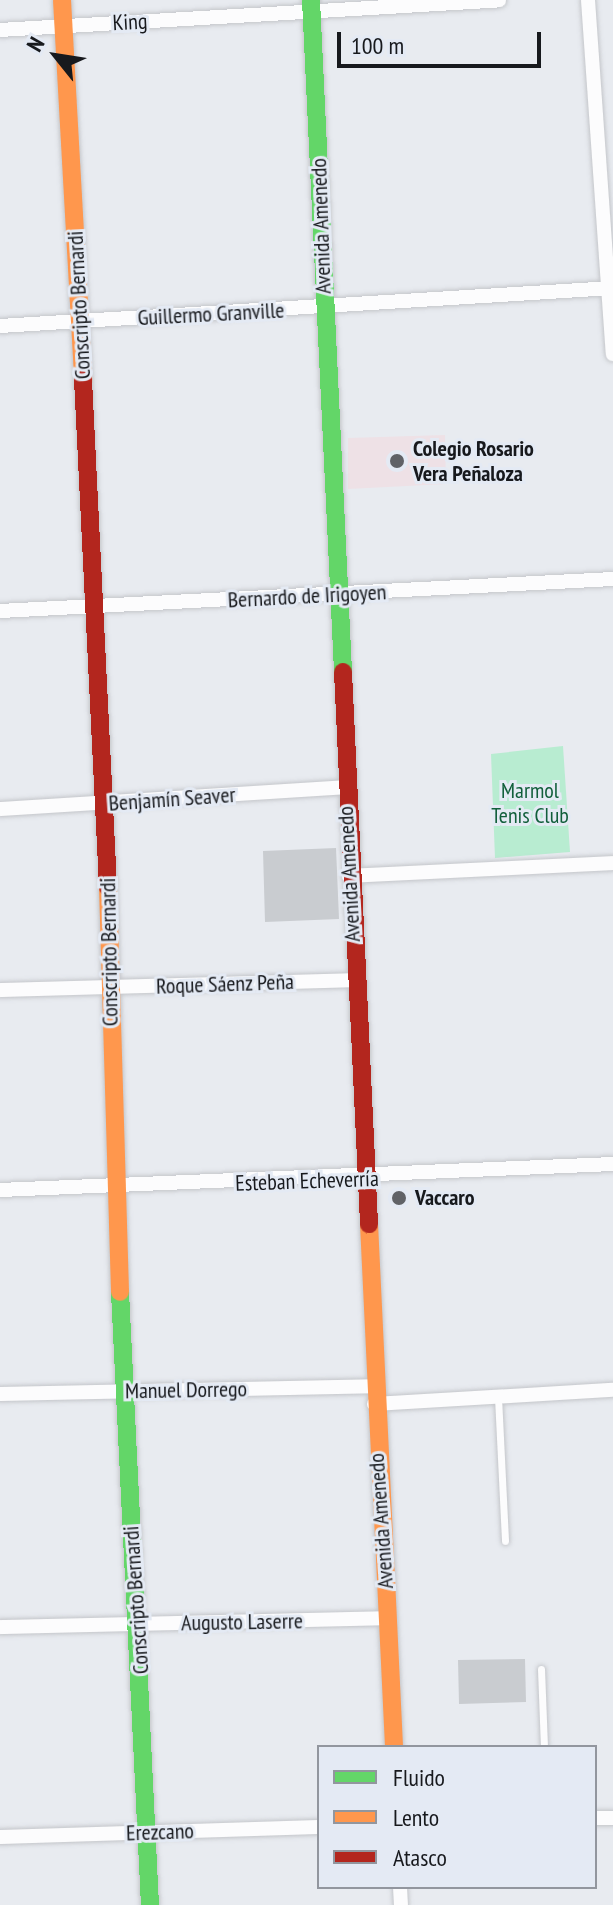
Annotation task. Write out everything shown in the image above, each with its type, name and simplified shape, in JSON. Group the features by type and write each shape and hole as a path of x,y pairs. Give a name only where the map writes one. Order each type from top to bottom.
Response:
{"street":[{"name":"Conscripto Bernardi","path":"62,0 106,803 123,1392 150,1832 150,1905"},
{"name":"King","path":"0,30 311,6 499,0"},
{"path":"588,0 611,288 613,354"},
{"name":"Avenida Amenedo","path":"311,6 353,980 394,1745"},
{"name":"Guillermo Granville","path":"0,326 611,288"},
{"name":"Bernardo de Irigoyen","path":"0,611 337,596 613,579"},
{"name":"Benjamín Seaver","path":"0,809 345,787"},
{"path":"349,876 613,863"},
{"name":"Roque Sáenz Peña","path":"0,990 353,980"},
{"name":"Esteban Echeverría","path":"0,1190 363,1180 613,1164"},
{"name":"Manuel Dorrego","path":"0,1394 498,1395 613,1390"},
{"name":"Augusto Laserre","path":"0,1627 387,1618"},
{"name":"Erezcano","path":"0,1837 317,1827"}],"lane":[{"path":"498,1395 505,1541"},
{"path":"541,1669 544,1745"}],"shaded area":[{"name":"Colegio Rosario Vera Peñaloza","path":"445,435 446,484 348,489 348,438"}],"green space":[{"name":"Marmol Tenis Club","path":"563,746 570,852 495,858 491,754"}],"building":[{"path":"336,848 339,919 265,922 263,851"},
{"path":"525,1659 526,1702 459,1704 458,1660"}],"traffic: fast":[{"path":"311,0 343,672"},
{"path":"120,1292 150,1905"}],"traffic: slow":[{"path":"62,0 83,379"},
{"path":"108,887 120,1292"},
{"path":"369,1224 394,1745"}],"traffic: jam":[{"path":"83,379 108,887"},
{"path":"343,672 369,1224"}],"place":[{"name":"Colegio Rosario Vera Peñaloza","path":"397,461"},
{"name":"Vaccaro","path":"399,1198"}]}
